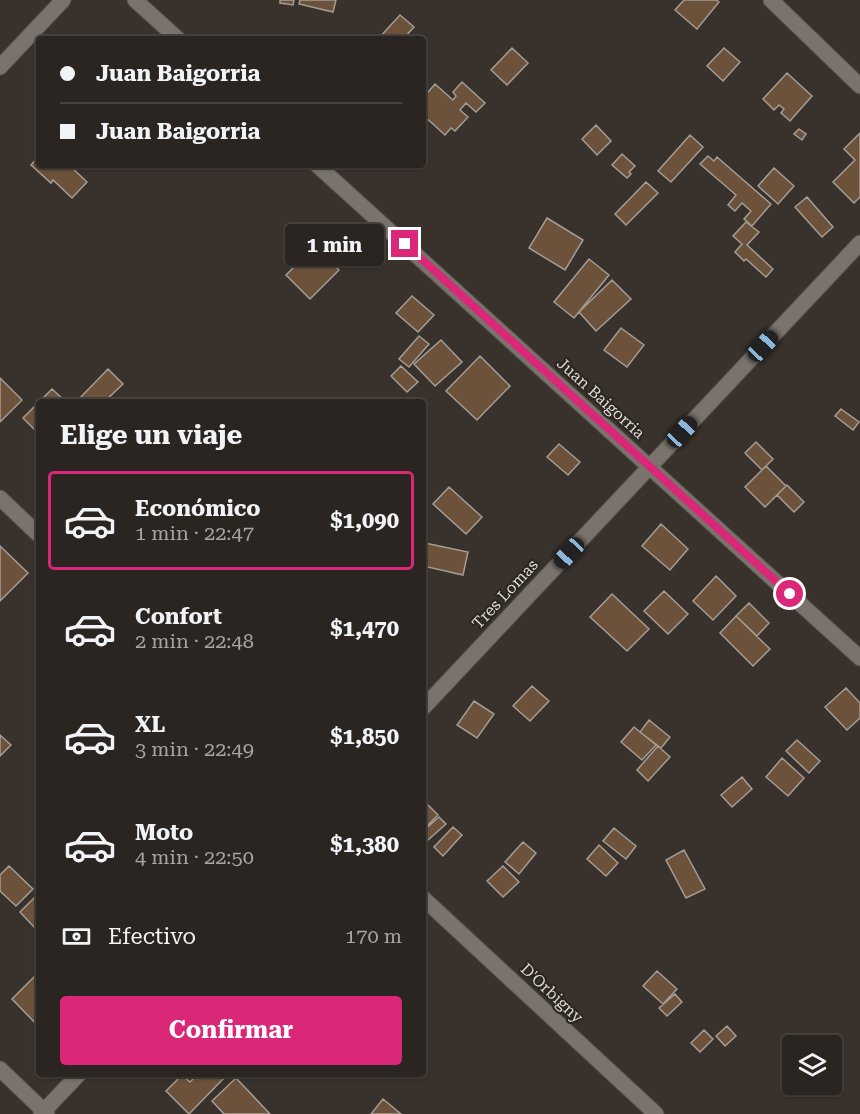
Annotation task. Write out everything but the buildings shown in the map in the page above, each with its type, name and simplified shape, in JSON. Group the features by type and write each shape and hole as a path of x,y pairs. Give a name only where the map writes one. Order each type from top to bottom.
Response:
{"street":[{"path":"0,67 63,0"},
{"path":"135,0 175,36"},
{"path":"771,0 860,86"},
{"name":"Juan Baigorria","path":"320,168 860,658"},
{"name":"Tres Lomas","path":"426,705 860,243"},
{"path":"0,498 36,532"},
{"name":"D'Orbigny","path":"426,901 656,1114"},
{"path":"0,1069 44,1113 76,1077"}],"route":[{"path":"405,244 790,594"}]}
